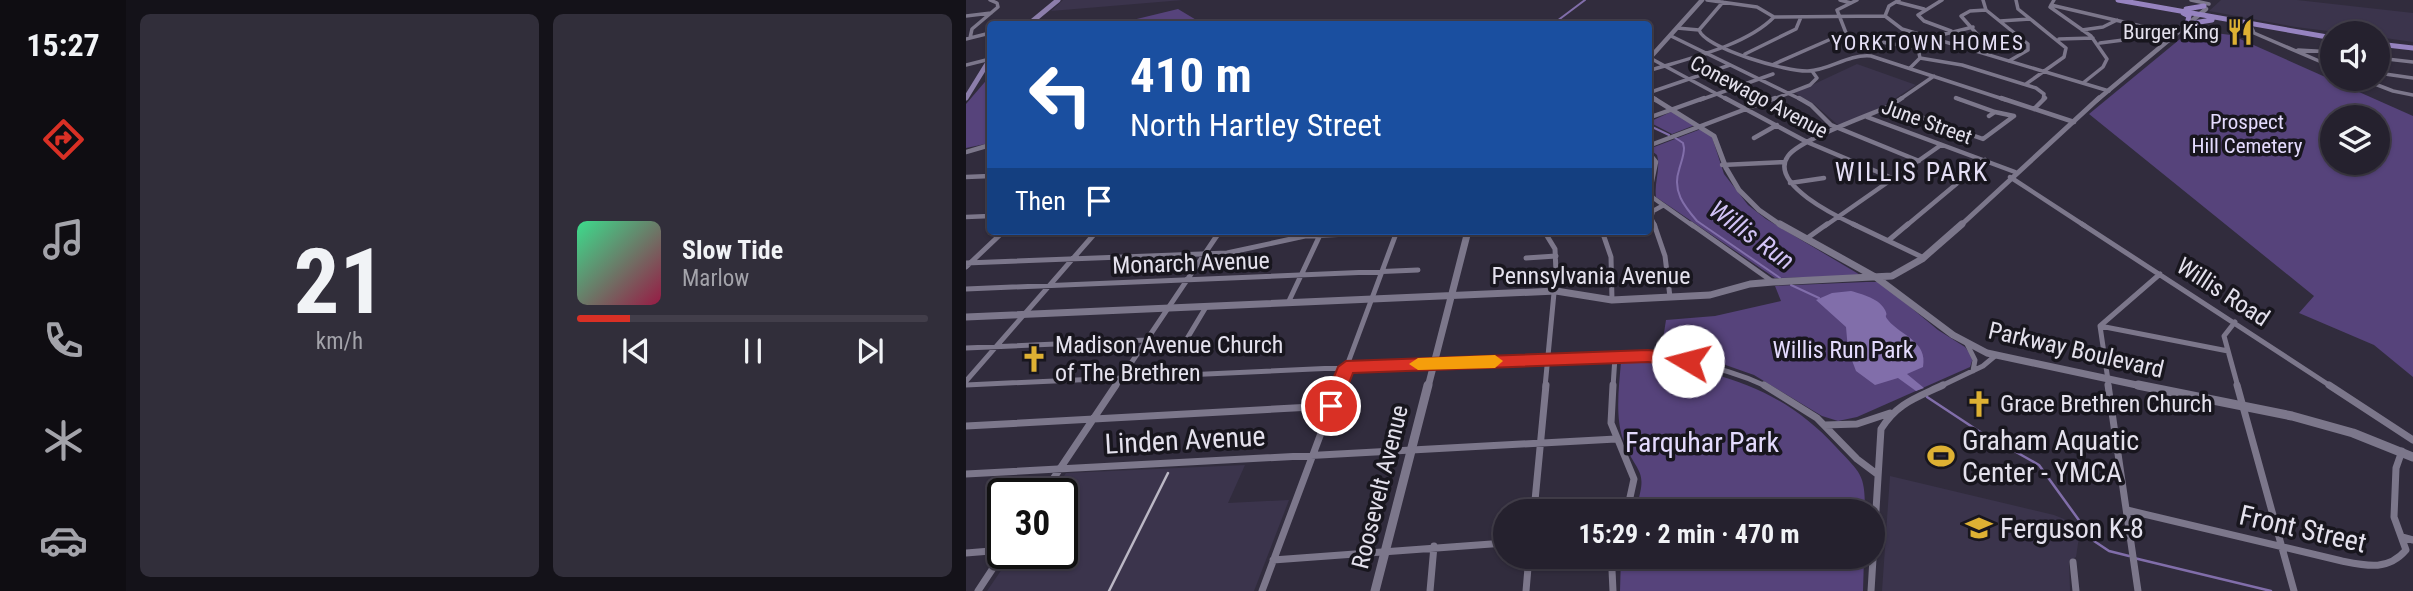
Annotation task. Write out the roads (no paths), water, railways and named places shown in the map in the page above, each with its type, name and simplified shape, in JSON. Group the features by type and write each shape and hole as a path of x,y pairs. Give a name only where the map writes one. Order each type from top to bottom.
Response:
{"highway":[{"path":"2118,0 2320,34"},
{"path":"2134,0 2232,21 2320,34"},
{"path":"2180,8 2207,6 2221,16"},
{"path":"2164,9 2188,15 2187,24 2211,20 2232,21"},
{"path":"2390,43 2413,46"}],"main road":[{"path":"1030,21 1053,0"},
{"path":"1031,21 1058,0"},
{"path":"968,87 987,60"},
{"path":"966,98 987,61"}],"street":[{"path":"968,38 972,29 999,5 990,0"},
{"path":"1652,56 1702,0"},
{"path":"1707,0 1757,7 1774,17 1885,16 1902,29 2109,91"},
{"path":"1840,0 1851,3"},
{"path":"1848,38 1837,10 1857,0"},
{"path":"1942,0 1919,12 1920,18 1951,31"},
{"path":"1983,0 1986,10 2028,44 2028,50 2009,61"},
{"path":"2016,0 2018,9 2059,39 2066,48 2064,57 2025,84"},
{"path":"2051,5 2054,0"},
{"path":"2192,0 2207,6"},
{"name":"Pennsylvania Avenue","path":"966,317 1556,291 1612,300 1710,295 1750,285 1878,278 1903,272 1924,258 2013,175 2213,0"},
{"path":"1885,16 1889,6 1897,1 1924,9"},
{"path":"1699,30 1723,2"},
{"path":"2051,5 2175,34"},
{"path":"2051,5 2053,10 2100,43 2107,59 2103,67 2083,83"},
{"path":"1974,51 1984,45 1984,42 1961,16 1970,11 1986,10"},
{"path":"966,16 993,13"},
{"path":"1652,70 1722,47 1761,28 1774,17"},
{"path":"1745,54 1796,29 1801,17"},
{"path":"2000,21 2031,19"},
{"path":"2082,30 2103,27 2118,20"},
{"path":"2250,24 2254,33 2320,61"},
{"path":"1774,64 1819,42 1848,38 1918,48 1951,31 1973,27"},
{"path":"1677,28 1699,30"},
{"path":"2100,43 2130,39 2154,29"},
{"path":"1699,30 1705,39 1722,47 1800,71 1812,71 1846,56 1858,54 1910,68 2074,122"},
{"path":"968,38 987,34"},
{"path":"1671,36 1790,93 1811,105 1824,121 1919,160"},
{"path":"2059,39 2093,38"},
{"path":"1918,48 1920,58"},
{"path":"2295,50 2320,51"},
{"path":"1910,68 1920,58"},
{"path":"1920,58 1948,61 2025,84 2045,94 2045,98 2034,109"},
{"path":"966,65 987,59"},
{"path":"2390,59 2413,62"},
{"name":"Conewago Avenue","path":"1652,60 1807,142 1892,178"},
{"path":"1652,93 1730,65"},
{"path":"1652,145 1790,93 1816,81 1816,75 1812,71"},
{"path":"1652,117 1773,74"},
{"path":"2390,75 2413,78"},
{"path":"1924,258 1811,201 1790,183 1785,175 1784,162 1797,146 1890,106 1934,76"},
{"path":"2390,89 2413,95"},
{"name":"Parkway Boulevard","path":"1652,96 1714,136 1722,165 1733,184 1754,205 1777,223 1878,278 1940,328 1967,344 1995,356 2241,405 2353,433 2413,457"},
{"path":"1890,106 1986,139 2014,116 1991,113 1956,99"},
{"name":"June Street","path":"1866,116 1985,160 2013,175"},
{"path":"1754,138 1777,125"},
{"path":"1806,239 1941,145"},
{"path":"966,152 987,146"},
{"path":"1652,157 1656,162 1652,174"},
{"path":"1889,240 1985,160"},
{"path":"1722,165 1784,162"},
{"name":"Willis Road","path":"2013,175 2413,440"},
{"path":"966,177 987,176"},
{"path":"1790,183 1825,178"},
{"path":"1652,197 1776,282"},
{"path":"1652,214 1662,206"},
{"path":"966,217 987,216"},
{"path":"1652,220 1666,255 1670,297"},
{"path":"968,264 1000,235"},
{"path":"966,383 1094,235"},
{"path":"1054,478 1218,235"},
{"path":"968,264 1227,253 1320,235"},
{"path":"1288,303 1320,235"},
{"path":"1262,591 1396,235"},
{"name":"Roosevelt Avenue","path":"1375,591 1467,235"},
{"path":"1535,499 1556,291 1556,256 1552,240 1548,235"},
{"path":"1603,235 1611,257 1612,300"},
{"path":"1526,258 1556,256"},
{"name":"Monarch Avenue","path":"966,289 1418,270"},
{"path":"2100,326 2160,274"},
{"path":"1185,342 1206,307"},
{"path":"2235,322 2224,336 2293,588"},
{"path":"2100,326 2228,351"},
{"path":"2100,326 2138,591"},
{"path":"966,348 1147,340"},
{"path":"1967,344 1975,360 1973,371"},
{"path":"1825,425 1857,424 1891,412 1973,371 1995,356"},
{"path":"966,383 1122,379 1548,359 1669,357 1731,372 1755,381 1798,404 1825,425 1867,469 1877,474"},
{"path":"1615,358 1611,423 1634,479 1630,499"},
{"path":"966,426 1331,406"},
{"path":"1871,591 1879,437 1891,412"},
{"name":"Linden Avenue","path":"966,474 1616,439"},
{"name":"Front Street","path":"2127,510 2361,565 2387,566 2399,561 2406,550 2394,517 2396,468 2402,452"},
{"path":"2402,537 2413,540"},
{"path":"1273,560 1493,543"},
{"path":"1430,591 1434,546"},
{"path":"966,552 987,552"},
{"path":"2073,562 2077,591"},
{"path":"978,591 992,569"},
{"path":"1526,591 1528,569"},
{"path":"1612,569 1613,591"}],"waterway":[{"name":"Willis Run","path":"1557,21 1585,0"},
{"name":"Willis Run","path":"1652,127 1669,135"},
{"name":"Willis Run","path":"1674,137 1683,143 1684,148 1677,185 1680,198 1688,210 1697,221 1780,278"},
{"name":"Willis Run","path":"1791,285 1819,298"},
{"path":"1927,397 1977,430 2039,465 2094,541 2109,551 2129,556"},
{"path":"2134,558 2271,591"}],"railway":[{"path":"1109,591 1168,473"}],"place":[{"name":"Burger King","path":"2240,32"},
{"name":"Madison Avenue Church of The Brethren","path":"1034,359"},
{"name":"Grace Brethren Church","path":"1979,404"},
{"name":"Graham Aquatic Center - YMCA","path":"1941,456"},
{"name":"Ferguson K-8","path":"1979,528"}],"district":[{"name":"YORKTOWN HOMES","path":"1928,43"},
{"name":"WILLIS PARK","path":"1912,172"}],"park label":[{"name":"Prospect Hill Cemetery","path":"2247,134"},
{"name":"Willis Run Park","path":"1843,350"},
{"name":"Farquhar Park","path":"1702,442"}]}
